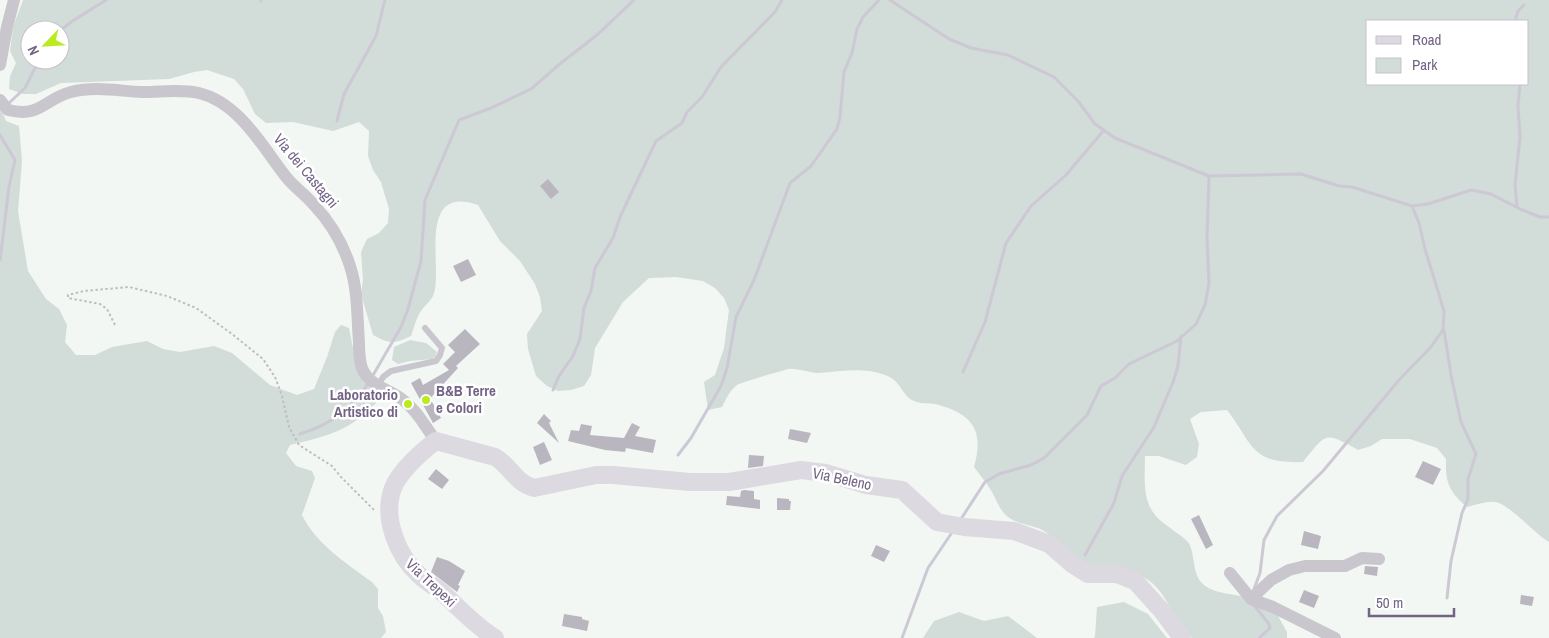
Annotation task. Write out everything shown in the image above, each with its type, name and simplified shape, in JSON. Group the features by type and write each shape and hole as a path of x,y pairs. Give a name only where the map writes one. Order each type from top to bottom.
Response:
{"street":[{"path":"0,65 14,0"},
{"name":"Via dei Castagni","path":"0,100 8,110 26,113 69,92 90,88 143,92 187,91 208,96 225,106 254,133 288,180 314,204 330,225 351,267 355,288 360,356 363,368 368,377 378,386 403,399 418,414 436,441"},
{"name":"Via Trepexi","path":"436,441 398,478 393,488 389,508 392,527 403,557 419,575 445,595 469,619 494,638"},
{"name":"Via Beleno","path":"436,441 495,456 503,462 519,481 526,486 534,488 596,475 690,482 728,482 801,470 826,473 866,485 902,490 937,522 964,527 1014,531 1049,544 1072,564 1088,574 1117,574 1135,581 1162,611 1182,638"},
{"path":"1251,599 1271,580 1289,570 1305,566 1345,566 1362,558 1379,559"},
{"path":"1230,573 1251,599 1273,607 1334,638"}],"lane":[{"path":"378,386 383,377 391,371 436,361 442,348 425,328"}],"path":[{"path":"115,325 107,309 100,304 68,298 68,295 84,291 129,287 167,296 196,308 232,334 263,359 275,377 282,396 289,427 299,445 332,466 383,521 392,527"}],"green space":[{"path":"23,0 1549,0 1549,542 1507,507 1500,504 1488,502 1467,507 1449,486 1446,474 1446,459 1437,448 1410,439 1382,439 1371,446 1358,450 1338,440 1327,438 1317,445 1303,462 1286,462 1273,460 1255,450 1227,410 1201,412 1190,419 1199,444 1197,457 1186,465 1159,456 1145,456 1145,483 1150,507 1161,521 1188,542 1192,551 1196,573 1205,586 1273,607 1287,632 1287,638 1192,638 1153,583 1123,570 1090,565 1043,530 1018,522 1005,515 990,489 974,467 977,455 977,435 968,420 951,409 936,404 914,401 888,376 867,371 818,373 788,369 737,385 730,392 722,407 708,410 704,382 715,375 724,348 729,310 724,298 715,288 703,281 676,277 649,278 623,302 595,348 591,375 584,386 558,391 547,386 536,376 528,349 527,334 542,311 540,297 535,284 520,261 500,241 478,205 460,202 448,205 440,214 436,243 435,289 431,299 419,314 411,336 392,342 388,341 373,335 361,294 363,280 361,252 367,239 379,233 388,223 389,209 381,182 373,170 368,156 369,131 359,122 333,131 293,122 266,123 255,114 243,89 234,79 207,70 169,79 61,83 36,94 23,94 9,89 10,76 16,63 10,51 13,27"},
{"path":"0,106 6,121 19,126 22,161 18,211 28,271 46,299 59,309 67,325 65,342 76,355 95,355 112,347 147,341 163,349 180,352 214,346 232,353 270,385 297,395 314,389 335,332 341,325 349,328 357,368 365,383 378,393 378,401 348,426 316,439 290,445 286,453 296,466 312,471 315,478 302,515 308,526 333,553 372,582 378,589 378,608 383,616 386,632 381,638 0,638"},
{"path":"410,340 426,343 437,352 435,357 398,364 392,360 394,347"},
{"path":"1124,602 1148,614 1167,638 1094,638 1097,607"},
{"path":"959,612 984,621 1008,616 1037,638 923,638 934,621"}],"building":[{"path":"548,179 559,192 551,199 540,186"},
{"path":"468,259 476,275 461,282 453,266"},
{"path":"465,329 480,344 456,366 458,368 426,403 431,400 441,418 433,423 411,383 420,378 423,385 449,370 443,364 455,352 448,345"},
{"path":"544,414 551,421 549,423 559,443 537,423"},
{"path":"632,423 640,427 635,436 656,440 653,453 626,448 625,452 605,450 568,441 571,430 579,431 581,424 592,426 590,435 624,438"},
{"path":"790,429 811,433 807,443 788,439"},
{"path":"544,442 552,460 540,465 533,447"},
{"path":"749,455 764,456 763,466 748,468"},
{"path":"1423,461 1441,469 1433,485 1415,477"},
{"path":"436,469 449,480 442,489 428,479"},
{"path":"741,491 754,491 754,499 760,500 760,509 726,505 727,496 740,497"},
{"path":"777,498 789,499 791,501 790,510 777,510"},
{"path":"1199,515 1213,545 1206,549 1191,519"},
{"path":"1304,531 1321,536 1318,549 1301,545"},
{"path":"876,545 890,551 884,562 871,556"},
{"path":"437,557 449,561 465,571 458,585 460,586 457,592 431,572"},
{"path":"1365,566 1378,567 1377,576 1364,574"},
{"path":"1304,590 1319,596 1314,608 1299,602"},
{"path":"1521,595 1534,597 1532,606 1520,604"},
{"path":"564,614 582,617 582,619 589,621 587,631 562,626"}],"waterway":[{"path":"70,23 106,0"},
{"path":"337,121 344,94 376,36 385,0"},
{"path":"372,377 401,327 408,309 421,261 425,200 459,120 491,108 531,89 597,35 634,0"},
{"path":"553,390 559,376 573,356 580,339 584,308 591,291 595,268 613,238 620,217 656,141 682,123 687,112 702,97 721,67 775,12 782,0"},
{"path":"678,455 691,438 721,386 727,368 736,317 754,280 790,183 811,166 837,129 840,117 844,72 852,53 857,29 863,17 879,0"},
{"path":"890,0 949,39 971,48 1008,55 1054,77 1078,101 1095,124 1115,138 1209,176 1301,174 1339,186 1352,187 1412,206 1428,204 1471,190 1491,194 1540,217 1549,217"},
{"path":"1515,20 1518,11 1524,5"},
{"path":"8,104 25,88 34,70"},
{"path":"1517,207 1515,185 1520,137 1518,106 1520,85"},
{"path":"963,372 985,322 1006,243 1031,206 1066,175 1104,130"},
{"path":"0,135 15,160 9,187 0,260"},
{"path":"961,519 985,482 999,474 1031,465 1044,458 1087,415 1101,386 1115,378 1129,364 1177,341 1196,324 1205,305 1209,283 1207,238 1209,176"},
{"path":"1254,589 1260,573 1264,540 1277,516 1323,471 1399,380 1430,348 1443,330 1444,311 1419,223 1412,206"},
{"path":"1444,330 1461,422 1476,454 1468,479 1468,499 1462,513 1451,561 1447,598"},
{"path":"1085,555 1114,503 1122,476 1154,427 1178,366 1181,336"},
{"path":"300,434 321,426 348,408 369,382"},
{"path":"902,638 928,568 953,531"},
{"path":"1253,604 1270,628 1259,638"}],"place":[{"name":"B&B Terre e Colori","path":"426,400"},
{"name":"Laboratorio Artistico di","path":"408,404"}]}
